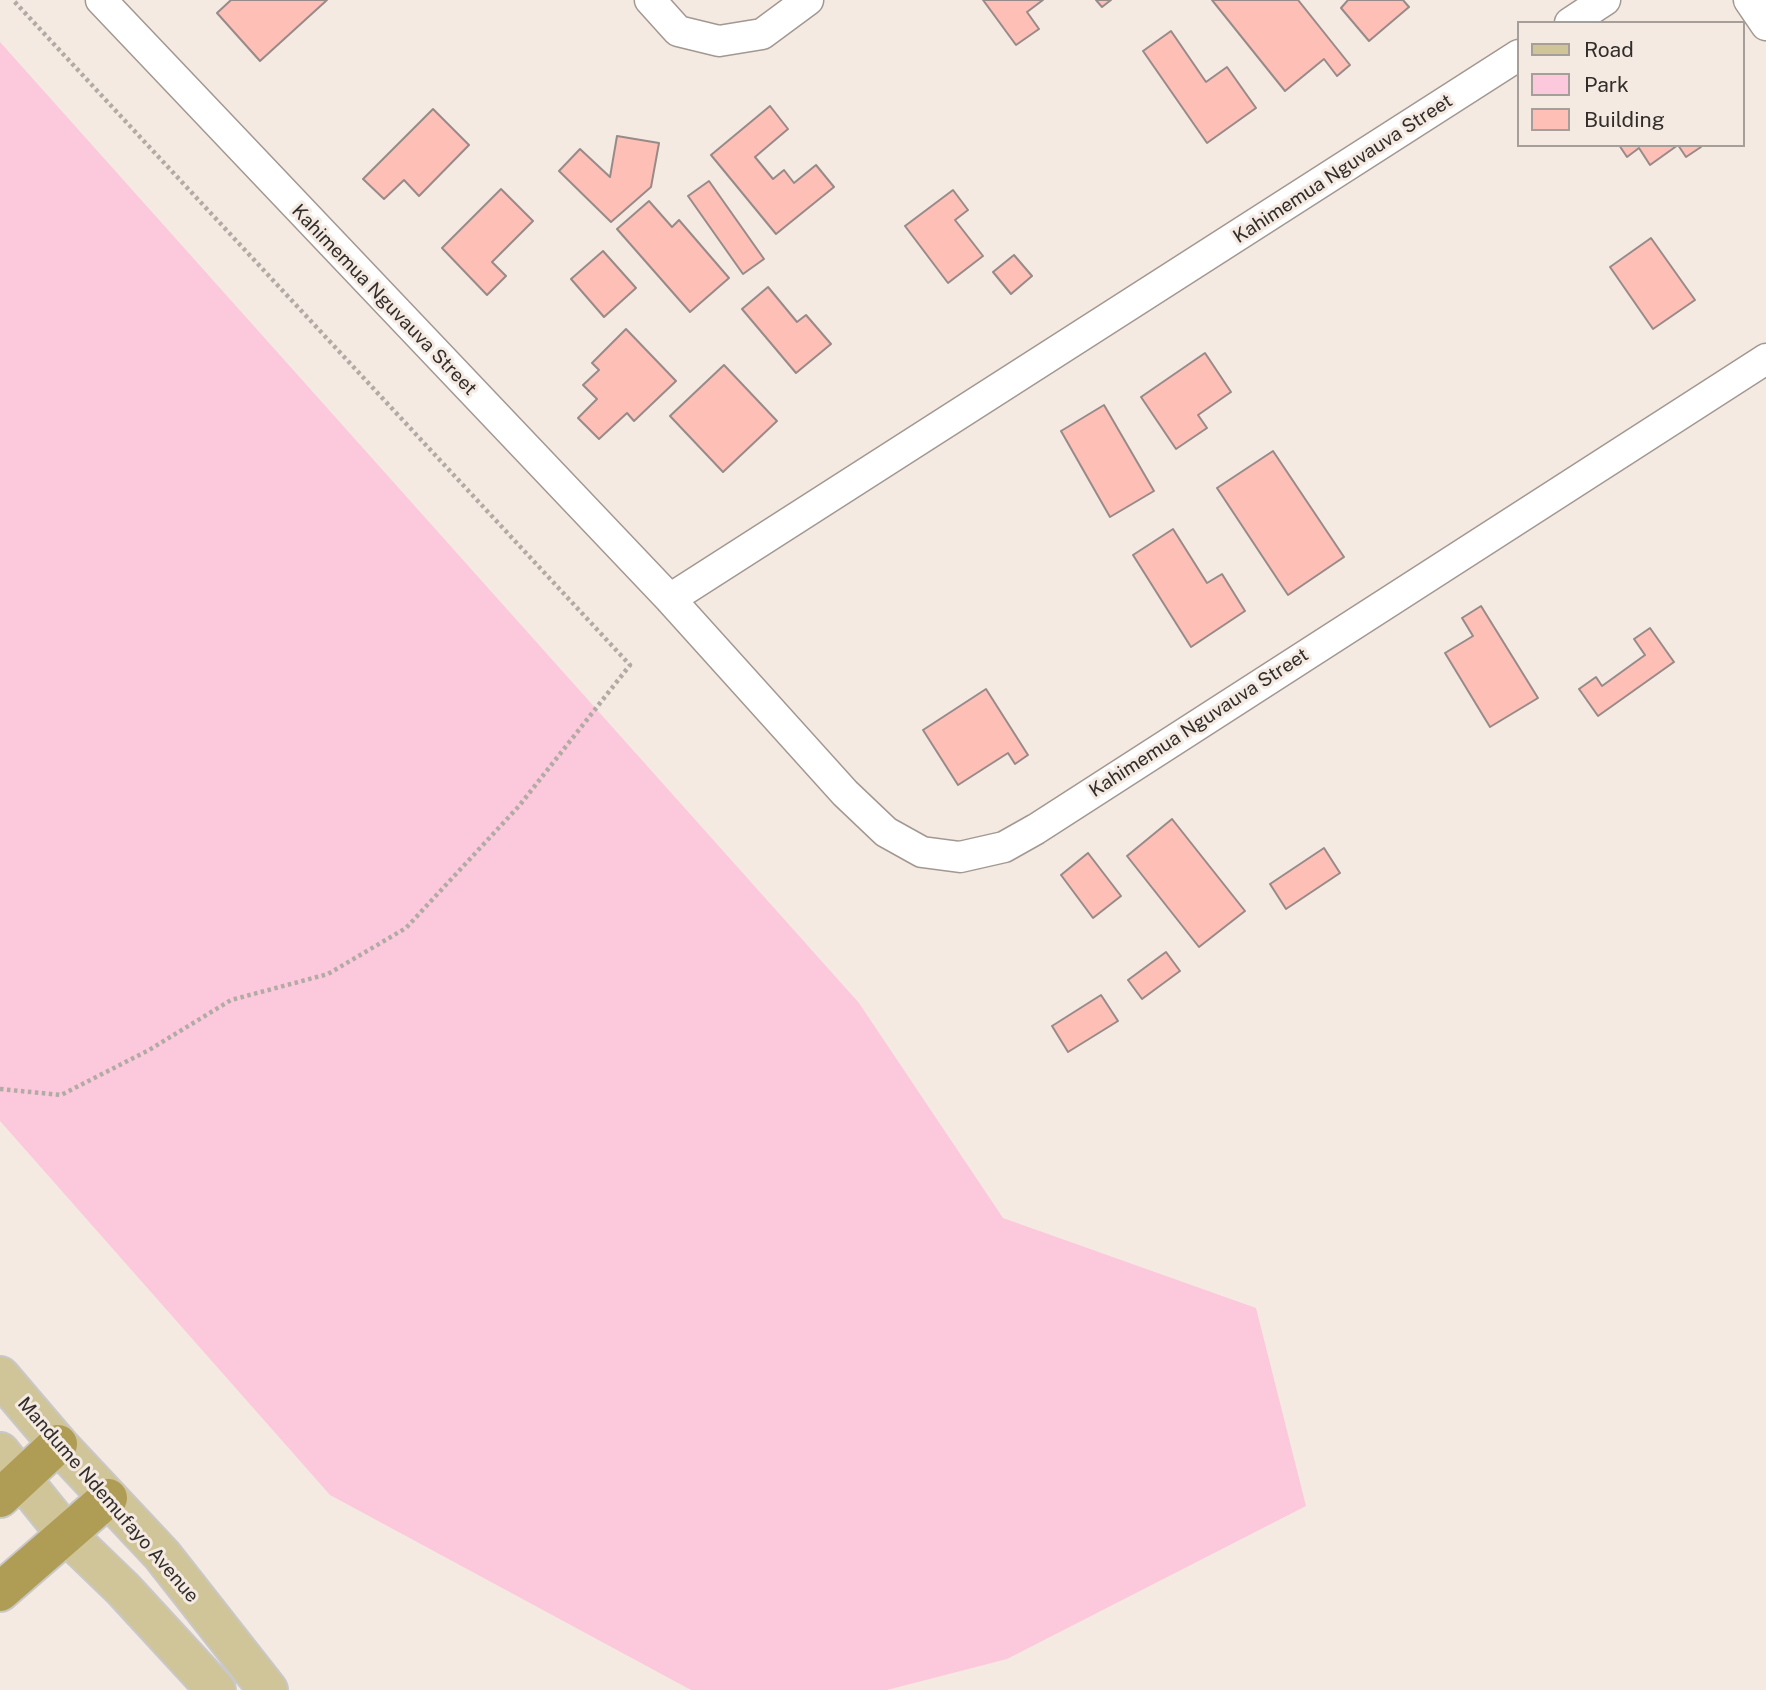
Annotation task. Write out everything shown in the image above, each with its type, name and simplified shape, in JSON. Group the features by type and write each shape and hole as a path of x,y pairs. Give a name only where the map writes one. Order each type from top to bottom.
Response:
{"highway":[{"path":"7,1476 58,1444"},
{"path":"0,1592 108,1498"}],"main road":[{"name":"Mandume Ndemufayo Avenue","path":"0,1376 58,1444 162,1555 268,1690"},
{"path":"7,1476 122,1589 216,1690"}],"street":[{"name":"Kahimemua Nguvauva Street","path":"101,0 670,598 845,793 886,832 922,852 960,857 1004,846 1036,829 1766,359"},
{"path":"650,0 678,30 719,41 762,34 808,0"},
{"path":"1573,21 1605,0"},
{"path":"1749,0 1766,25"},
{"name":"Kahimemua Nguvauva Street","path":"670,598 1518,56"}],"path":[{"path":"0,1089 61,1095 149,1050 230,1000 328,974 406,928 519,806 630,665 13,0"}],"green space":[{"path":"0,42 859,1003 1003,1218 1256,1308 1306,1506 1007,1659 887,1690 691,1690 330,1495 0,1121"}],"building":[{"path":"231,0 327,0 260,61 217,13"},
{"path":"983,0 1043,0 1027,12 1039,29 1016,45"},
{"path":"1096,0 1111,0 1102,7"},
{"path":"1212,0 1298,0 1350,65 1337,76 1324,59 1285,91"},
{"path":"1348,0 1403,0 1409,7 1369,41 1341,8"},
{"path":"1171,31 1206,82 1227,67 1256,108 1207,143 1143,51"},
{"path":"770,106 788,129 755,157 773,179 784,170 794,183 816,165 834,187 776,234 711,155"},
{"path":"433,109 469,145 419,196 404,180 384,199 363,179"},
{"path":"617,136 659,143 651,187 611,222 559,171 580,149 610,177"},
{"path":"1620,147 1675,147 1650,165 1639,148 1627,157"},
{"path":"1679,147 1701,147 1686,157"},
{"path":"709,181 764,259 743,274 688,196"},
{"path":"501,189 533,221 492,262 506,276 487,295 442,248"},
{"path":"953,190 968,210 955,220 983,256 948,283 905,226"},
{"path":"649,201 672,227 679,220 729,278 690,312 617,229"},
{"path":"1651,238 1695,300 1653,329 1610,267"},
{"path":"603,251 636,288 604,317 571,279"},
{"path":"1014,255 1032,276 1011,294 993,272"},
{"path":"768,287 797,322 806,315 831,344 796,373 742,309"},
{"path":"626,329 676,381 634,421 627,413 599,439 578,418 597,399 583,385 599,370 592,363"},
{"path":"1205,353 1231,392 1198,415 1207,428 1176,449 1141,397"},
{"path":"724,365 777,421 723,472 670,416"},
{"path":"1104,405 1154,491 1110,517 1061,431"},
{"path":"1273,451 1344,557 1288,595 1217,488"},
{"path":"1173,529 1207,583 1222,574 1245,611 1191,647 1133,555"},
{"path":"1481,606 1538,698 1490,727 1445,653 1473,636 1462,618"},
{"path":"1650,628 1674,662 1598,716 1579,689 1596,677 1602,686 1645,655 1634,639"},
{"path":"986,689 1028,755 1015,764 1008,753 958,785 923,730"},
{"path":"1172,819 1245,911 1199,947 1127,856"},
{"path":"1324,848 1340,873 1286,909 1270,884"},
{"path":"1088,853 1121,896 1093,918 1061,875"},
{"path":"1166,952 1180,971 1142,999 1128,980"},
{"path":"1101,995 1118,1021 1068,1052 1052,1026"}]}
